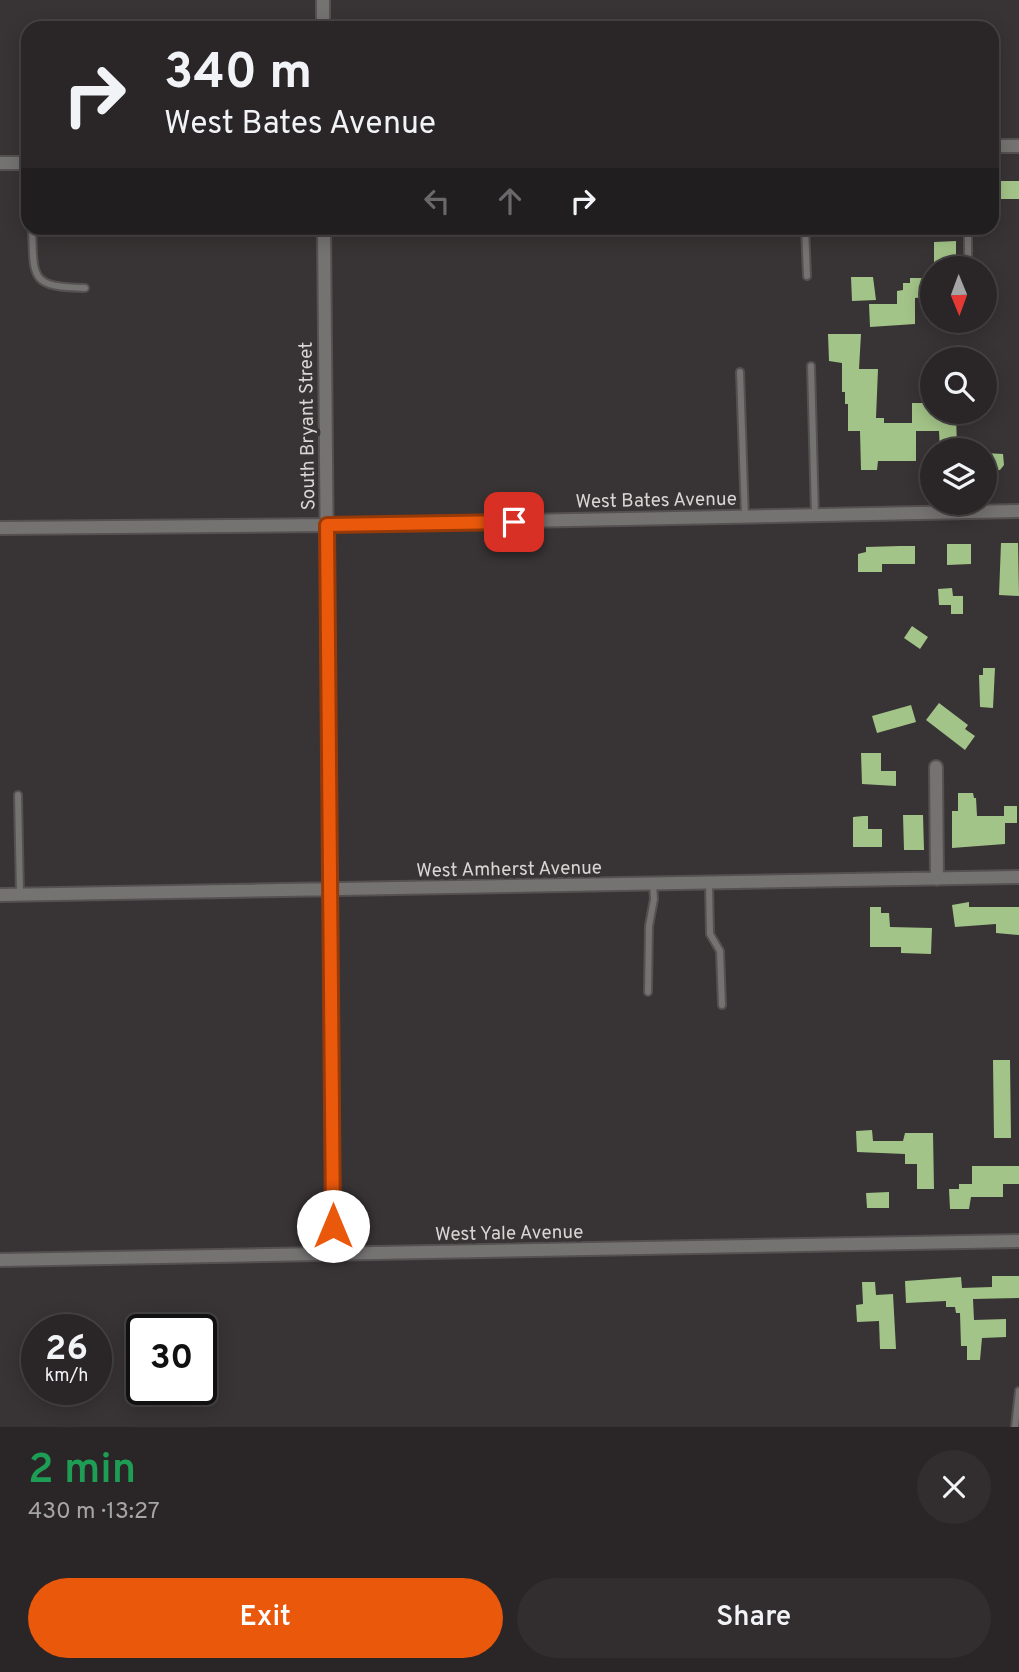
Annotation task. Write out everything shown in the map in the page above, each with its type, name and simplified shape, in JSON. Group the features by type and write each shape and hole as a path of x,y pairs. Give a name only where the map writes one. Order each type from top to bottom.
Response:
{"street":[{"path":"323,0 323,21"},
{"path":"999,146 1019,146"},
{"path":"0,163 21,163"},
{"name":"South Bryant Street","path":"324,235 333,1254"},
{"name":"West Bates Avenue","path":"0,528 327,525 1019,511"},
{"path":"936,767 937,879"},
{"name":"West Amherst Avenue","path":"0,895 1019,877"},
{"name":"West Yale Avenue","path":"0,1260 1019,1241"}],"lane":[{"path":"32,235 35,274 44,283 56,288 85,288"},
{"path":"805,235 807,276"},
{"path":"968,235 968,256"},
{"path":"811,366 816,515"},
{"path":"740,373 745,517"},
{"path":"18,795 20,895"},
{"path":"709,883 710,934 720,951 722,1005"},
{"path":"648,992 653,884"},
{"path":"1015,1427 1019,1391"}],"building":[{"path":"999,181 1019,181 1019,199 999,199"},
{"path":"956,241 956,256 934,256 934,242"},
{"path":"851,277 873,277 876,300 852,301"},
{"path":"910,278 920,278 920,297 915,298 915,324 870,327 869,304 897,304 897,291 903,290 903,283 910,283"},
{"path":"828,334 861,334 859,369 878,369 876,418 884,418 884,423 912,423 912,403 920,403 920,424 956,424 957,438 939,438 939,431 916,431 916,461 878,461 877,470 861,470 860,431 848,431 848,404 845,404 845,392 842,392 842,363 829,361"},
{"path":"997,454 1003,454 1004,465 997,470"},
{"path":"1001,543 1018,543 1019,596 999,595"},
{"path":"947,544 971,544 971,564 947,565"},
{"path":"915,546 915,564 882,564 882,572 858,572 858,554 866,552 866,547"},
{"path":"952,588 953,596 963,596 963,614 951,614 951,605 939,605 938,589"},
{"path":"912,626 928,637 920,649 904,638"},
{"path":"983,668 995,668 993,708 980,707 979,675 983,675"},
{"path":"939,703 968,725 965,729 975,736 965,750 926,720"},
{"path":"911,705 916,722 877,733 872,716"},
{"path":"861,753 881,753 881,771 896,771 896,786 862,784"},
{"path":"958,793 973,793 977,816 1004,816 1004,806 1017,806 1017,823 1005,823 1005,844 952,848 952,811 958,811"},
{"path":"903,815 923,815 924,850 904,850"},
{"path":"868,816 868,829 882,829 882,847 853,847 853,817"},
{"path":"969,902 969,907 1019,907 1019,935 996,933 996,924 955,927 952,905"},
{"path":"870,907 881,907 881,913 889,913 890,927 932,928 931,954 901,953 901,947 870,947"},
{"path":"993,1060 1010,1060 1011,1138 994,1138"},
{"path":"872,1130 873,1141 903,1141 905,1133 933,1133 934,1189 917,1189 917,1164 905,1164 905,1154 857,1152 856,1131"},
{"path":"972,1166 1019,1166 1019,1184 1003,1184 1003,1197 971,1197 969,1209 950,1209 949,1189 959,1189 959,1184 972,1184"},
{"path":"889,1192 889,1208 867,1208 866,1193"},
{"path":"992,1276 1019,1276 1019,1298 973,1299 974,1320 1006,1319 1006,1337 982,1338 980,1360 967,1360 967,1346 961,1346 960,1313 956,1313 955,1307 946,1307 946,1301 906,1303 905,1281 961,1277 962,1288 992,1287"},
{"path":"862,1282 875,1282 876,1295 893,1294 896,1349 880,1349 879,1321 857,1322 856,1305 863,1304"}],"route":[{"path":"333,1226 327,525 514,522"}]}
